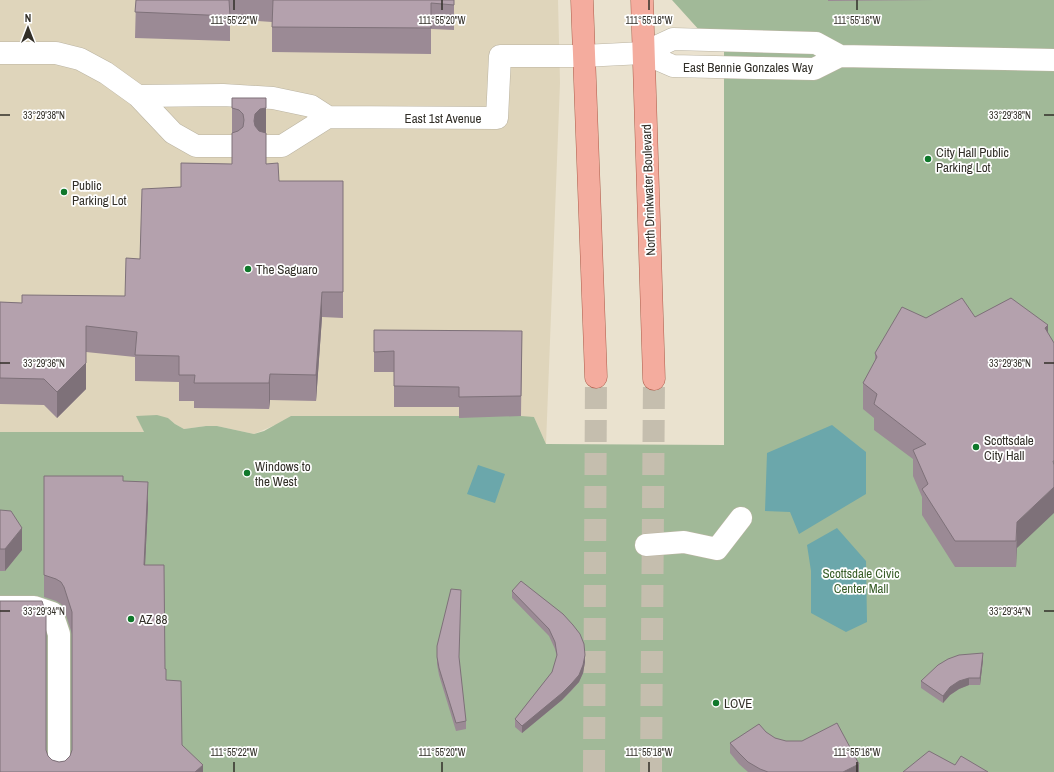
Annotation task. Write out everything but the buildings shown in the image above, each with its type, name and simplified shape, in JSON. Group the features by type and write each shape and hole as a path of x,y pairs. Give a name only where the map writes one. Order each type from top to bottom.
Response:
{"main road":[{"path":"582,0 596,377"},
{"name":"North Drinkwater Boulevard","path":"642,0 654,379"}],"street":[{"path":"0,53 56,53 80,59 106,73 138,96 173,133 196,146 232,146"},
{"name":"East 1st Avenue","path":"328,117 497,118 500,56 583,56 643,53"},
{"name":"East Bennie Gonzales Way","path":"643,53 673,66 793,69 814,69 840,56 1054,60"},
{"path":"138,96 223,95 273,98 311,106 328,117 282,146 266,146"},
{"path":"646,545 684,542 717,549 741,518"},
{"path":"0,606 34,606 52,613 59,634 59,772"}],"shaded area":[{"path":"0,0 558,0 560,83 546,444 534,417 275,425 254,434 217,426 184,429 168,418 137,416 144,432 0,432"}],"green space":[{"name":"Scottsdale Civic Center Mall","path":"672,0 1054,0 1054,772 0,772 0,432 144,432 136,416 157,415 168,418 184,429 217,426 254,434 264,431 291,416 521,416 534,417 546,444 724,445 724,32 700,31"}],"water":[{"path":"832,425 866,452 866,494 799,534 790,512 765,511 767,453"},
{"path":"478,465 505,474 495,503 467,494"},
{"path":"837,528 866,561 867,622 846,632 811,613 811,571 807,545"}],"tunnel":[{"path":"594,772 596,377"},
{"path":"651,772 654,379"}],"place":[{"name":"City Hall Public Parking Lot","path":"928,159"},
{"name":"Public Parking Lot","path":"64,192"},
{"name":"The Saguaro","path":"248,269"},
{"name":"Scottsdale City Hall","path":"976,447"},
{"name":"Windows to the West","path":"247,473"},
{"name":"AZ 88","path":"131,619"},
{"name":"LOVE","path":"716,703"}]}
